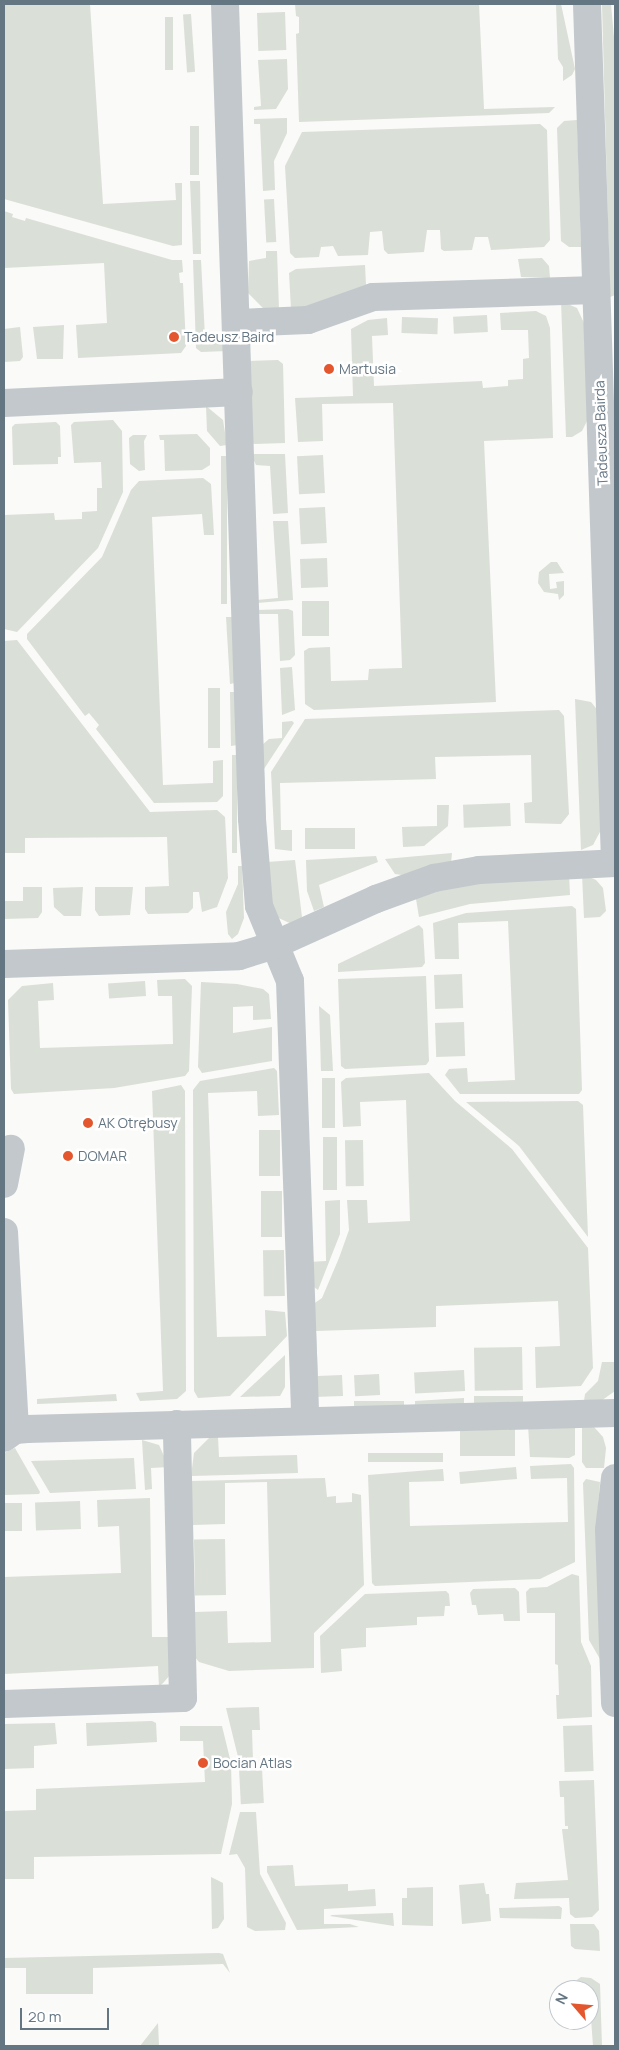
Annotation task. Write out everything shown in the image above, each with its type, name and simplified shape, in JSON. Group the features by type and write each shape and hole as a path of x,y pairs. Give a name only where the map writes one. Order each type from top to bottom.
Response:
{"street":[{"path":"225,4 238,324 255,858 259,906 290,981 295,1056 305,1421"},
{"name":"Tadeusza Bairda","path":"587,4 615,863"},
{"path":"238,324 308,320 373,297 596,290"},
{"path":"4,403 239,392"},
{"path":"4,964 239,956 274,945 376,899 434,878 479,870 615,863"},
{"path":"4,1184 11,1149"},
{"path":"4,1232 9,1434 177,1424 615,1413"},
{"path":"4,1704 183,1698 177,1424"},
{"path":"615,1478 609,1530 615,1703"}],"shaded area":[{"path":"4,4 90,4 103,204 176,200 175,183 182,183 182,245 173,246 4,199"},
{"path":"295,4 479,4 484,109 555,107 549,113 299,122 296,34 299,33 299,17 296,16"},
{"path":"556,4 561,4 575,69 572,75 563,81 563,67 558,59"},
{"path":"602,4 611,4 615,49 615,295 610,297"},
{"path":"285,12 286,50 258,51 257,13"},
{"path":"191,14 195,72 187,72 183,15"},
{"path":"165,17 173,17 173,70 165,70"},
{"path":"287,59 288,89 276,109 254,110 254,107 261,106 258,60"},
{"path":"287,118 287,133 274,161 275,190 263,191 260,124 254,124 254,119"},
{"path":"577,120 581,247 569,247 561,241 557,128 564,121"},
{"path":"540,124 547,130 550,240 544,247 491,250 488,237 475,237 472,250 444,251 441,249 440,230 427,230 424,252 388,254 384,250 382,231 370,232 368,255 338,256 333,246 321,247 319,257 295,258 290,253 285,166 302,132"},
{"path":"190,126 199,126 199,175 190,175"},
{"path":"190,181 200,181 201,254 193,254"},
{"path":"274,199 276,242 266,242 264,200"},
{"path":"4,211 13,214 12,217 25,221 26,218 172,260 182,260 183,272 179,273 180,283 183,283 186,346 181,353 78,358 76,325 107,323 104,263 4,268"},
{"path":"266,251 277,251 279,309 263,308 248,293 249,261 266,258"},
{"path":"542,258 549,266 550,278 521,277 518,259"},
{"path":"193,260 201,260 205,337 222,337 227,351 201,352 196,348"},
{"path":"365,265 366,285 307,308 291,309 289,273 296,269"},
{"path":"561,301 577,308 584,323 588,419 582,431 572,437 566,437"},
{"path":"536,311 546,316 550,328 553,438 484,441 496,702 314,710 305,704 304,651 309,648 330,647 331,681 368,680 369,669 402,668 393,403 322,404 323,441 298,442 295,398 353,396 351,329 368,320 387,318 388,335 372,336 374,386 482,381 483,388 508,386 508,380 523,379 523,359 529,358 528,330 501,330 500,313"},
{"path":"487,315 488,332 454,334 453,317"},
{"path":"402,317 438,318 437,334 401,333"},
{"path":"64,325 63,359 37,359 33,327"},
{"path":"20,327 23,357 20,361 4,362 4,329"},
{"path":"278,360 283,364 285,443 251,444 249,361"},
{"path":"206,406 223,420 227,445 220,446 207,431"},
{"path":"113,420 122,431 123,492 98,548 17,632 4,629 4,515 54,513 55,520 82,519 82,512 97,511 97,488 102,488 101,462 74,463 71,425 74,422"},
{"path":"56,422 60,426 61,457 58,457 58,464 13,465 12,427 15,424"},
{"path":"197,434 210,448 210,465 202,470 165,471 164,440 160,440 159,435"},
{"path":"133,435 147,435 144,441 145,470 139,471 130,464 129,438"},
{"path":"251,454 285,454 288,513 273,514 270,466 256,465"},
{"path":"323,455 325,493 299,494 297,456"},
{"path":"221,456 227,456 227,604 221,604"},
{"path":"203,478 211,484 214,535 204,535 202,514 152,517 163,785 213,783 213,761 223,760 223,796 217,802 154,803 96,729 99,725 89,713 85,716 27,639 27,634 102,557 131,490 139,481"},
{"path":"325,507 327,543 301,544 299,508"},
{"path":"273,521 288,521 293,600 257,603 257,600 278,598"},
{"path":"327,558 328,587 301,588 300,559"},
{"path":"551,562 557,562 564,573 549,574 550,589 557,588 556,582 564,581 564,595 559,600 558,594 544,592 538,583 539,572"},
{"path":"302,601 329,601 329,636 302,636"},
{"path":"288,609 293,611 295,655 290,660 280,661 278,614 257,614 257,610"},
{"path":"226,617 232,617 235,683 230,684"},
{"path":"17,640 150,812 217,810 225,817 228,878 217,907 202,912 199,892 193,892 193,908 188,913 148,914 145,909 145,887 169,886 167,837 25,838 25,853 4,853 4,641"},
{"path":"292,667 295,710 282,715 280,668"},
{"path":"208,688 220,688 220,748 208,748"},
{"path":"230,692 235,692 237,745 231,746"},
{"path":"575,699 591,702 599,712 601,830 593,845 581,850"},
{"path":"559,710 564,716 569,814 561,824 525,823 524,803 532,802 531,755 435,757 436,779 280,783 281,830 292,830 292,851 275,849 271,772 305,719"},
{"path":"292,721 294,723 264,769 267,850 261,746 269,739 282,738 282,722"},
{"path":"232,755 237,755 237,853 232,853"},
{"path":"510,803 511,826 464,828 463,805"},
{"path":"437,805 449,805 448,826 424,846 403,847 402,827 437,826"},
{"path":"305,828 355,828 355,849 305,849"},
{"path":"452,853 451,863 402,875 395,874 385,859"},
{"path":"376,856 378,862 319,885 324,907 314,911 307,891 306,860"},
{"path":"295,860 302,917 294,925 274,916 267,862"},
{"path":"238,866 242,866 244,918 238,934 232,939 228,934 226,912 238,884"},
{"path":"569,874 570,895 470,904 419,917 416,899 439,887"},
{"path":"582,874 596,880 603,888 606,911 600,917 584,918"},
{"path":"23,887 42,887 42,912 38,918 4,919 4,901 23,901"},
{"path":"83,887 81,916 64,916 54,907 53,888"},
{"path":"95,887 133,887 130,915 99,916 95,910"},
{"path":"572,906 576,909 582,1090 579,1094 460,1094 445,1075 449,1069 467,1068 468,1082 515,1080 508,921 458,923 459,959 435,959 433,923 466,913"},
{"path":"419,925 423,929 425,963 422,967 338,972 338,964"},
{"path":"462,974 463,1008 435,1009 434,975"},
{"path":"426,976 429,1061 426,1065 345,1069 341,1066 338,979"},
{"path":"185,979 192,986 189,1071 185,1076 114,1088 14,1094 11,1089 8,1000 22,986 53,983 54,1000 38,1001 40,1048 173,1044 172,996 158,996 157,980"},
{"path":"145,981 146,996 109,999 108,984"},
{"path":"201,982 237,984 263,989 269,994 271,1019 253,1020 253,1006 233,1007 233,1033 272,1027 272,1061 202,1073 198,1067"},
{"path":"319,1006 330,1015 333,1071 321,1071"},
{"path":"464,1022 465,1056 436,1057 435,1023"},
{"path":"274,1068 277,1071 279,1115 258,1116 257,1091 208,1093 217,1337 266,1336 265,1310 285,1312 287,1336 230,1396 198,1398 194,1391 193,1090 200,1081"},
{"path":"429,1073 455,1101 512,1149 588,1248 593,1368 581,1386 536,1388 535,1347 560,1346 558,1301 436,1306 436,1327 316,1331 318,1376 342,1375 343,1396 313,1397 309,1307 322,1298 349,1230 347,1200 367,1200 368,1223 410,1221 406,1100 360,1102 361,1126 343,1127 341,1082 346,1078"},
{"path":"322,1078 335,1078 335,1128 322,1128"},
{"path":"181,1085 185,1091 186,1391 177,1399 140,1401 136,1393 163,1391 152,1091"},
{"path":"578,1101 583,1105 588,1237 519,1146 466,1102"},
{"path":"259,1130 280,1130 280,1176 259,1176"},
{"path":"323,1137 337,1137 337,1190 323,1190"},
{"path":"345,1140 363,1140 364,1186 346,1186"},
{"path":"261,1191 282,1191 282,1237 261,1237"},
{"path":"340,1200 340,1234 318,1290 310,1284 309,1262 326,1261 325,1201"},
{"path":"263,1250 284,1250 285,1296 264,1296"},
{"path":"522,1347 523,1390 475,1391 474,1348"},
{"path":"285,1355 285,1387 280,1396 240,1397"},
{"path":"602,1362 615,1362 615,1391 601,1401 584,1401 585,1394 598,1381"},
{"path":"464,1370 465,1391 415,1394 414,1373"},
{"path":"379,1374 380,1395 355,1396 354,1375"},
{"path":"116,1394 117,1401 37,1404 37,1399"},
{"path":"474,1396 523,1396 523,1404 474,1404"},
{"path":"464,1398 464,1405 415,1407 415,1401"},
{"path":"354,1401 404,1401 404,1407 354,1407"},
{"path":"582,1424 594,1427 603,1437 606,1448 604,1468 586,1468 582,1462"},
{"path":"528,1425 575,1425 575,1455 569,1458 530,1457"},
{"path":"460,1426 515,1426 515,1456 460,1456"},
{"path":"210,1437 218,1437 219,1457 297,1455 298,1473 191,1476 194,1453"},
{"path":"142,1440 159,1445 169,1467 151,1468 152,1489 145,1490"},
{"path":"15,1448 40,1492 39,1494 4,1495 4,1453"},
{"path":"368,1453 443,1453 443,1462 368,1462"},
{"path":"134,1458 136,1489 50,1493 31,1461"},
{"path":"571,1464 574,1468 575,1562 540,1579 375,1586 372,1583 368,1475 443,1469 444,1481 409,1482 410,1526 568,1522 567,1478 531,1479 530,1466"},
{"path":"516,1467 517,1479 460,1484 459,1472"},
{"path":"325,1478 327,1497 336,1496 336,1503 352,1502 352,1493 361,1495 364,1585 314,1633 314,1668 229,1671 199,1662 194,1656 195,1612 227,1611 228,1643 271,1642 267,1482 225,1483 225,1524 193,1525 190,1481"},
{"path":"586,1479 600,1482 597,1518 600,1659 589,1640 583,1483"},
{"path":"150,1498 152,1637 178,1637 170,1675 159,1687 158,1666 4,1674 4,1577 121,1573 119,1526 98,1527 97,1500"},
{"path":"80,1501 81,1529 36,1531 35,1503"},
{"path":"4,1503 22,1503 22,1531 4,1531"},
{"path":"225,1539 226,1595 195,1596 194,1540"},
{"path":"572,1574 579,1576 581,1642 591,1666 592,1717 557,1719 556,1695 559,1695 558,1665 555,1664 555,1613 527,1613 526,1592 530,1588 547,1587"},
{"path":"515,1588 519,1592 520,1621 504,1621 503,1614 478,1615 476,1605 472,1605 470,1593 473,1589"},
{"path":"446,1591 449,1594 450,1606 445,1606 444,1616 417,1617 417,1625 366,1628 366,1647 341,1649 342,1671 321,1673 320,1636 365,1594"},
{"path":"259,1707 260,1730 252,1730 253,1761 239,1761 226,1708"},
{"path":"152,1721 156,1723 157,1742 87,1746 86,1723"},
{"path":"55,1723 57,1744 34,1746 34,1768 4,1769 4,1724"},
{"path":"592,1725 594,1771 565,1772 563,1726"},
{"path":"180,1726 222,1726 231,1763 232,1804 221,1854 34,1857 34,1879 4,1879 4,1811 36,1810 36,1789 205,1782 203,1741 180,1741"},
{"path":"262,1768 264,1803 241,1804 239,1769"},
{"path":"594,1780 599,1910 592,1917 575,1918 570,1914 569,1898 514,1899 516,1883 568,1880 562,1829 568,1829 568,1826 565,1826 564,1797 560,1797 559,1781"},
{"path":"240,1812 256,1812 260,1874 286,1923 285,1930 255,1931 247,1927 245,1868 237,1854 229,1855"},
{"path":"293,1865 295,1886 348,1884 348,1891 375,1889 376,1906 324,1909 324,1924 350,1924 359,1927 297,1930 267,1872 267,1866"},
{"path":"211,1877 223,1883 224,1919 218,1928 212,1929"},
{"path":"484,1883 486,1894 489,1894 491,1921 462,1924 459,1885"},
{"path":"433,1887 433,1926 402,1925 402,1898 407,1898 407,1888"},
{"path":"559,1906 562,1908 561,1919 500,1918 499,1908"},
{"path":"393,1913 394,1926 330,1916 332,1915"},
{"path":"570,1924 594,1924 599,1931 600,1951 575,1949 571,1946"},
{"path":"223,1954 230,1973 223,1964 93,1968 93,1994 26,1994 26,1968 4,1968 4,1958"},
{"path":"581,1977 594,1980 577,1980"},
{"path":"599,1983 602,2046 593,2046 592,2030 599,2030"},
{"path":"158,2023 159,2046 140,2046"}],"place":[{"name":"Tadeusz Baird","path":"174,337"},
{"name":"Martusia","path":"329,369"},
{"name":"AK Otrębusy","path":"88,1123"},
{"name":"DOMAR","path":"68,1156"},
{"name":"Bocian Atlas","path":"203,1763"}]}
